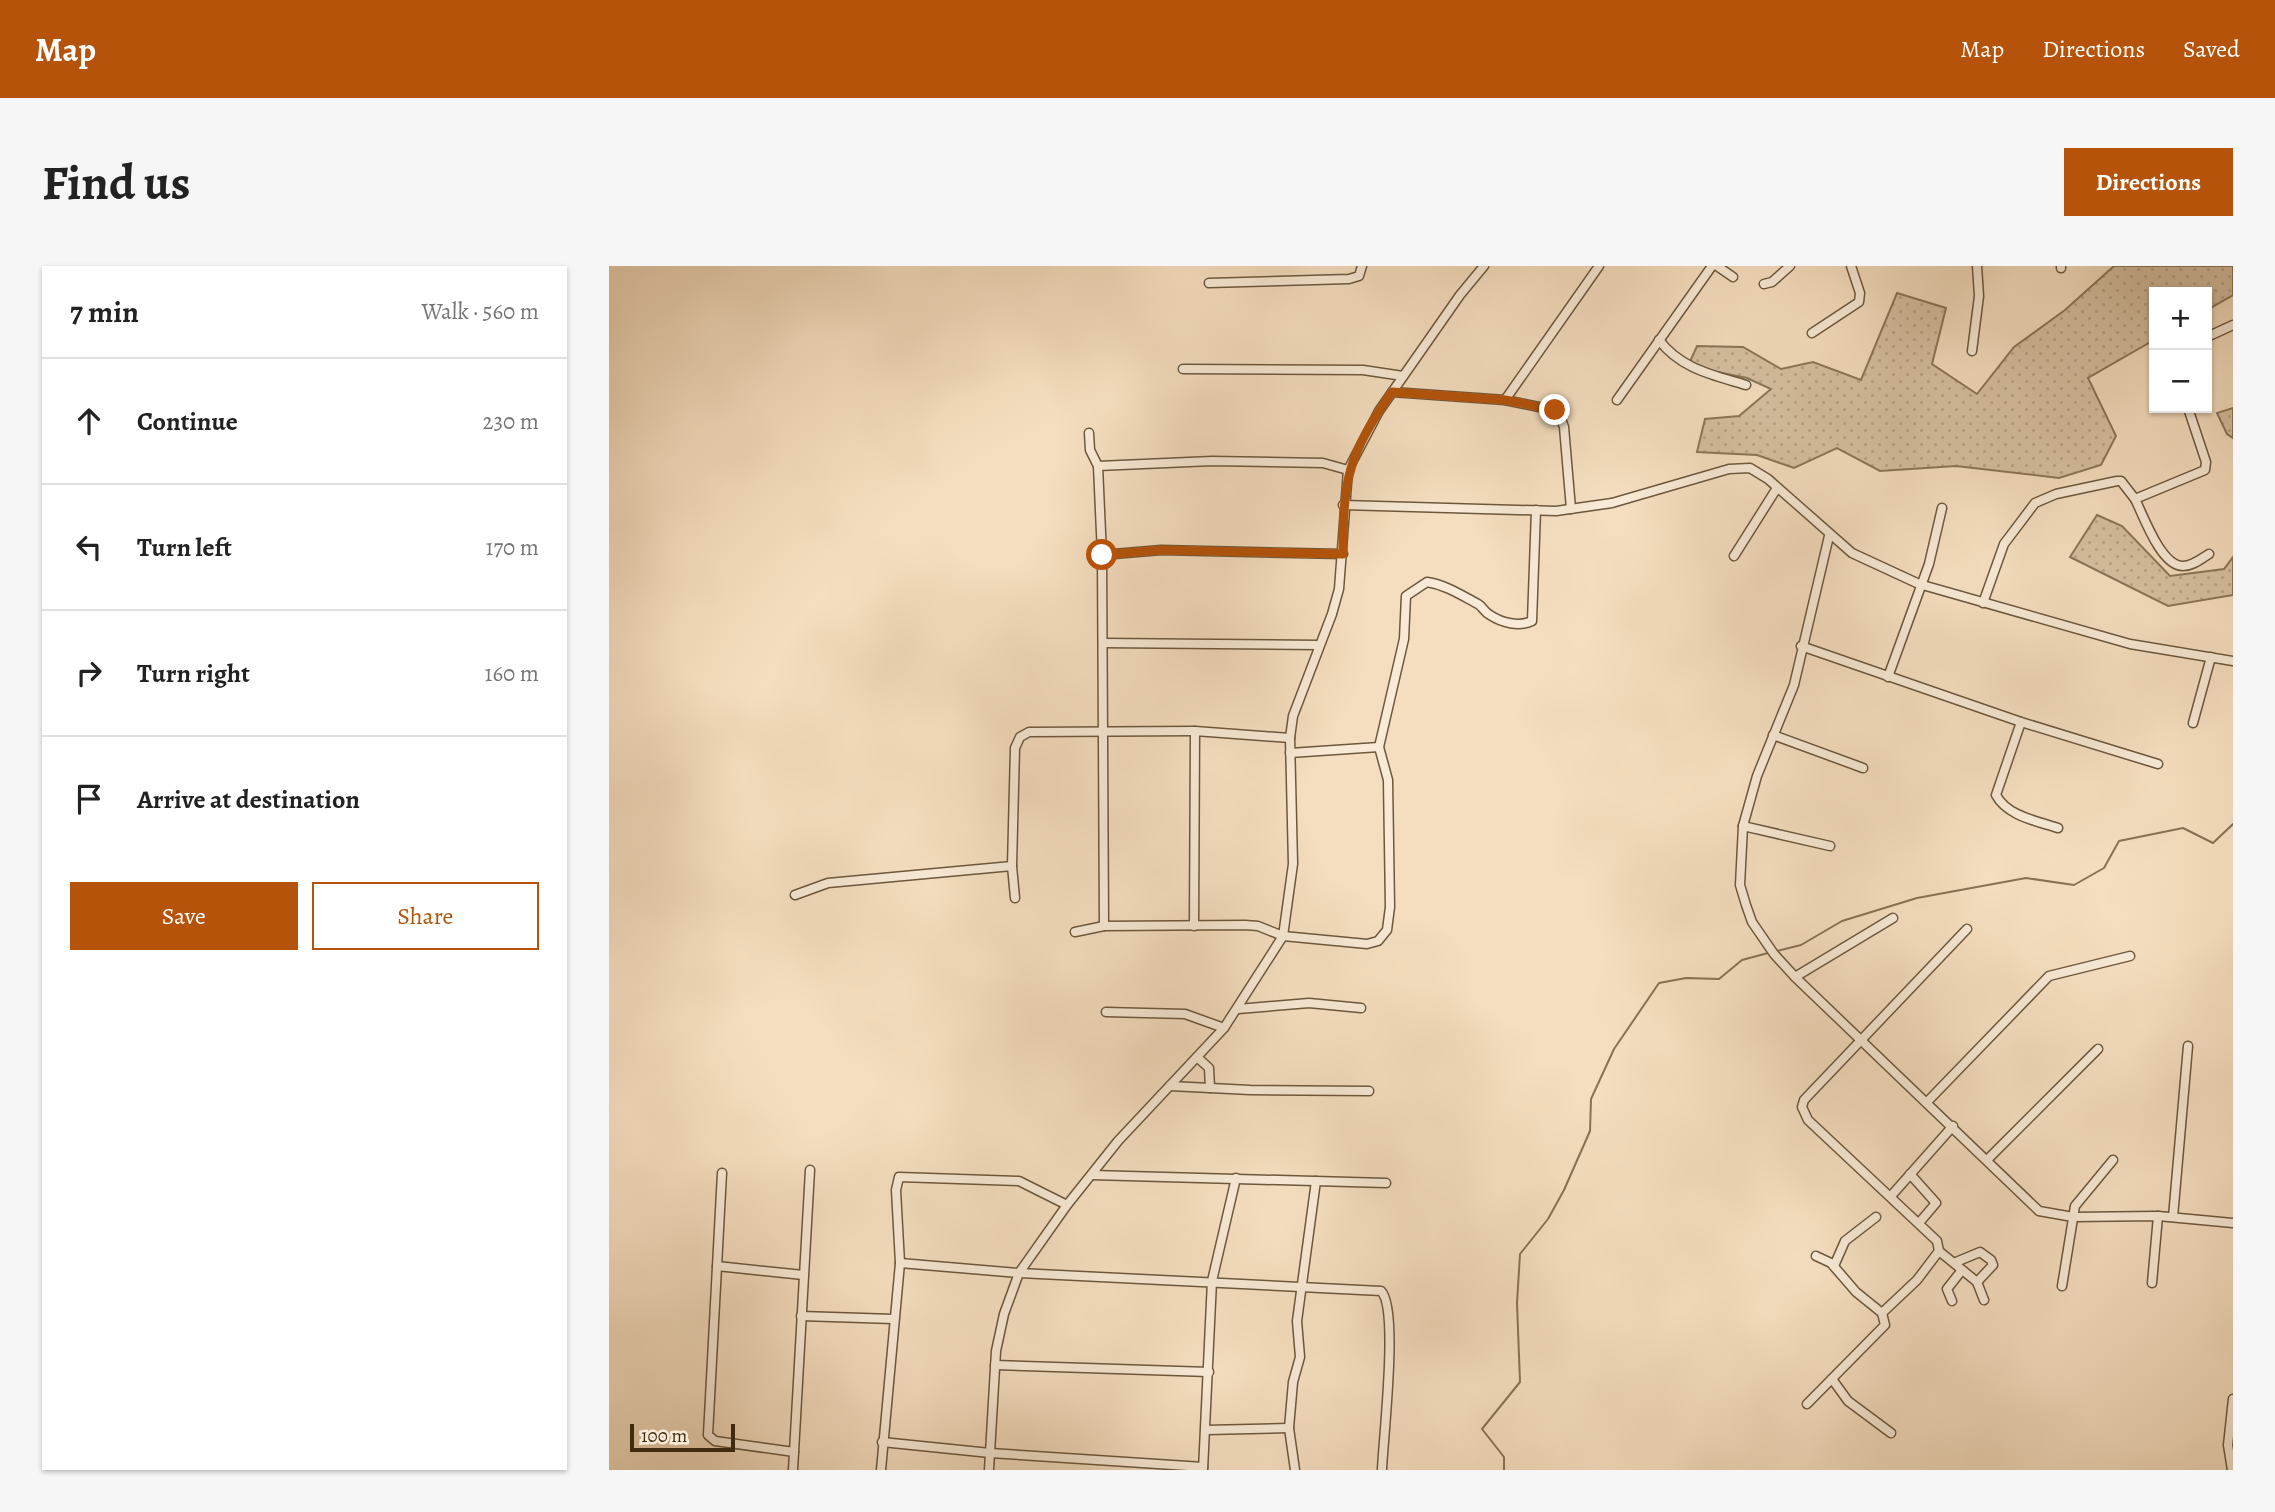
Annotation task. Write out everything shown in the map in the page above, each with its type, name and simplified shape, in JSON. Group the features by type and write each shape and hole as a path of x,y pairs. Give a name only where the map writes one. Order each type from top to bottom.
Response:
{"street":[{"path":"1209,283 1349,279 1359,276 1362,266"},
{"path":"989,1470 999,1334 1019,1273 1067,1205 1126,1132 1224,1028 1283,936 1293,864 1290,738 1293,716 1332,614 1343,554 1343,505 1348,470 1365,434 1392,392 1484,266"},
{"path":"1617,400 1711,266"},
{"path":"1717,266 1733,277"},
{"path":"1764,284 1772,282 1790,266"},
{"path":"1812,334 1859,302 1860,293 1851,266"},
{"path":"1972,351 1979,296 1977,266"},
{"path":"1505,400 1596,267"},
{"path":"2212,335 2233,325"},
{"path":"1659,340 1670,353 1700,372 1746,385"},
{"path":"1183,369 1363,370 1403,376"},
{"path":"1392,392 1505,400 1555,410 1561,415 1571,509"},
{"path":"2135,499 2205,470 2206,462 2190,413"},
{"path":"1090,433 1090,450 1098,466 1102,555 1104,926"},
{"path":"1098,466 1240,461 1323,463 1348,470"},
{"path":"1343,505 1571,509 1612,503 1737,467 1759,473 1829,536 1867,561 1919,583 2130,645 2233,661"},
{"path":"1983,603 2004,544 2038,501 2117,481 2121,481 2135,499 2155,541 2170,561 2181,566 2190,565 2209,554"},
{"path":"1734,556 1777,488"},
{"path":"1888,677 1919,583 1929,564 1942,508"},
{"path":"1075,932 1104,926 1258,926 1283,936 1367,944 1384,936 1390,907 1388,780 1379,747 1404,639 1406,596 1422,584 1442,585 1508,623 1523,625 1532,621 1536,510"},
{"path":"1829,536 1801,646 1794,685 1757,776 1744,825 1740,885 1752,922 1772,951 1795,976 1953,1126 2029,1204 2046,1213 2073,1217 2158,1216 2233,1223"},
{"path":"1102,555 1161,550 1343,554"},
{"path":"1103,643 1319,645"},
{"path":"1801,646 2021,722 2158,764"},
{"path":"2193,723 2211,657"},
{"path":"2021,722 1996,795 2003,807 2058,828"},
{"path":"1015,898 1012,866 1017,741 1029,732 1104,734 1195,731 1290,738"},
{"path":"1193,926 1195,731"},
{"path":"1773,735 1863,768"},
{"path":"1290,753 1379,747"},
{"path":"1744,825 1830,846"},
{"path":"795,895 828,883 1012,866"},
{"path":"1795,976 1893,918"},
{"path":"1967,929 1804,1100 1802,1107 1808,1120 1919,1223 1937,1241 1939,1251 1956,1262 1977,1282 1984,1300"},
{"path":"1927,1101 2049,976 2130,956"},
{"path":"1238,1009 1309,1003 1361,1008"},
{"path":"1106,1012 1185,1014 1224,1028"},
{"path":"2173,1217 2188,1046"},
{"path":"1987,1160 2098,1049"},
{"path":"1197,1057 1209,1069 1210,1088"},
{"path":"1170,1086 1370,1091"},
{"path":"1891,1196 1953,1126"},
{"path":"2062,1286 2073,1217 2081,1197 2113,1160"},
{"path":"793,1470 810,1170"},
{"path":"722,1173 708,1435 715,1441 794,1452"},
{"path":"1910,1174 1935,1203 1919,1223"},
{"path":"881,1470 899,1263 897,1180 902,1175 1025,1182 1067,1205"},
{"path":"1092,1175 1386,1183"},
{"path":"882,1442 990,1453 1203,1468 1212,1281 1236,1178"},
{"path":"1294,1470 1289,1428 1293,1382 1300,1357 1297,1321 1316,1181"},
{"path":"2152,1283 2158,1216"},
{"path":"1834,1266 1845,1241 1876,1217"},
{"path":"1882,1313 1917,1280 1939,1251"},
{"path":"1956,1262 1980,1251 1991,1259 1993,1265 1990,1271 1977,1282"},
{"path":"1807,1404 1884,1329 1882,1313 1856,1292 1834,1266 1816,1256"},
{"path":"899,1263 1019,1273 1374,1289 1385,1294 1390,1340 1383,1470"},
{"path":"717,1266 803,1275"},
{"path":"1952,1301 1947,1289 1962,1270"},
{"path":"801,1316 893,1320"},
{"path":"995,1365 1209,1372"},
{"path":"1832,1379 1848,1401 1891,1433"},
{"path":"2232,1470 2228,1445 2233,1399"},
{"path":"1206,1430 1289,1428"}],"shaded area":[{"path":"2114,266 2233,266 2233,295 2212,307 2212,287 2149,287 2149,343 2088,378 2116,436 2101,465 2059,478 1956,466 1880,471 1837,448 1794,468 1757,455 1697,452 1705,419 1739,416 1771,389 1747,378 1688,366 1697,346 1743,347 1781,369 1813,362 1861,380 1897,293 1946,308 1932,364 1977,394 2014,347 2065,310"},
{"path":"2233,408 2233,438 2227,434 2217,413"},
{"path":"2097,515 2122,526 2170,576 2224,569 2233,557 2233,595 2168,606 2070,557"}],"waterway":[{"path":"1777,951 1801,945 1842,921 1917,898 2026,878 2074,885 2104,868 2119,841 2183,828 2213,843 2233,824"},
{"path":"1504,1470 1504,1457 1482,1429 1520,1382 1517,1303 1520,1254 1548,1219 1564,1190 1590,1131 1591,1099 1614,1049 1659,983 1686,978 1719,979 1742,960 1768,953"}],"route":[{"path":"1102,555 1161,550 1343,554 1343,505 1348,470 1365,434 1392,392 1505,400 1555,410"}]}
